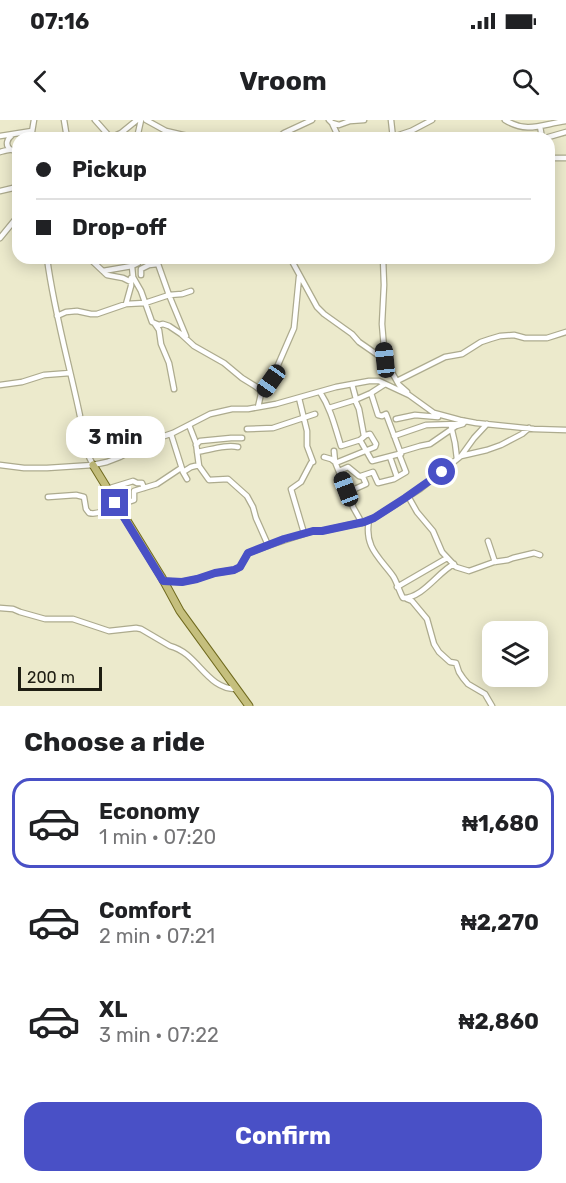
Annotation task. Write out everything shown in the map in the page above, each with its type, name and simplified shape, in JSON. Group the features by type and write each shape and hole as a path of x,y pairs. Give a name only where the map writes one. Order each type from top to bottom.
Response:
{"main road":[{"path":"93,465 180,611 249,706"}],"street":[{"path":"23,132 32,131 34,120"},
{"path":"95,120 105,132"},
{"path":"122,132 139,120"},
{"path":"146,120 170,132"},
{"path":"286,132 312,120"},
{"path":"331,122 364,120"},
{"path":"408,132 432,120"},
{"path":"505,120 517,126 529,128 566,121"},
{"path":"540,126 542,132"},
{"path":"0,152 10,149 4,137"},
{"path":"0,238 12,223"},
{"path":"48,264 85,445 93,465"},
{"path":"95,264 107,275 130,279 141,291 148,315 159,330 174,389"},
{"path":"103,271 136,264"},
{"path":"141,275 141,269 151,264"},
{"path":"159,264 187,338"},
{"path":"294,264 317,307 364,346 385,360"},
{"path":"383,264 382,324 385,360 397,381 409,395"},
{"path":"126,304 131,286 132,266"},
{"path":"258,406 261,394 271,381 294,328 299,274"},
{"path":"57,316 77,311 97,314 126,304 145,303 191,291"},
{"path":"154,324 169,326 187,338 194,346 224,363 258,388 261,394"},
{"path":"397,381 445,357 462,354 490,339 508,335 547,338 566,332"},
{"path":"0,385 22,382 44,375 70,373"},
{"path":"0,465 47,468 107,462 210,414 276,404 369,381 379,381 409,395 447,422 459,458"},
{"path":"352,384 359,409 362,438 372,461 430,444 447,422"},
{"path":"329,408 356,400 385,384"},
{"path":"320,392 329,408 340,446 372,435 375,447 383,459"},
{"path":"361,476 373,472 378,483 406,472 386,414 378,416 371,393"},
{"path":"299,398 312,462 301,482 291,489 304,533"},
{"path":"247,429 273,428 315,414"},
{"path":"396,419 415,415 447,422 566,430"},
{"path":"394,436 426,425 447,422 463,423"},
{"path":"163,581 182,582 234,570 240,567 248,553 268,545 304,533 369,520 442,472 459,458 487,424"},
{"path":"189,425 196,445 199,465 209,480 228,479 248,496 268,545"},
{"path":"459,458 501,445 529,428"},
{"path":"171,434 187,479"},
{"path":"196,445 200,441 242,438"},
{"path":"197,452 238,447"},
{"path":"324,457 338,462 375,447"},
{"path":"334,451 335,462 362,523"},
{"path":"390,457 397,477"},
{"path":"48,496 84,497 86,509 93,514 134,500 134,491 157,484 182,470 199,465"},
{"path":"339,471 348,468 363,477 366,484 348,492"},
{"path":"107,489 134,481 142,483 144,488"},
{"path":"408,496 417,512 433,531 447,558 456,567 469,571 534,553 540,555"},
{"path":"369,520 371,547 395,578 403,598 412,601 427,619 434,644 439,652 450,662 456,663 459,672 468,684 485,694 492,706"},
{"path":"488,541 495,562"},
{"path":"397,587 447,558"},
{"path":"407,599 425,589 454,564"},
{"path":"0,608 13,609 45,619 73,619 109,631 141,629 188,656 215,683 225,688 237,689"}],"route":[{"path":"115,503 163,581 182,582 234,570 240,567 248,553 284,539 374,518 442,472"}]}
